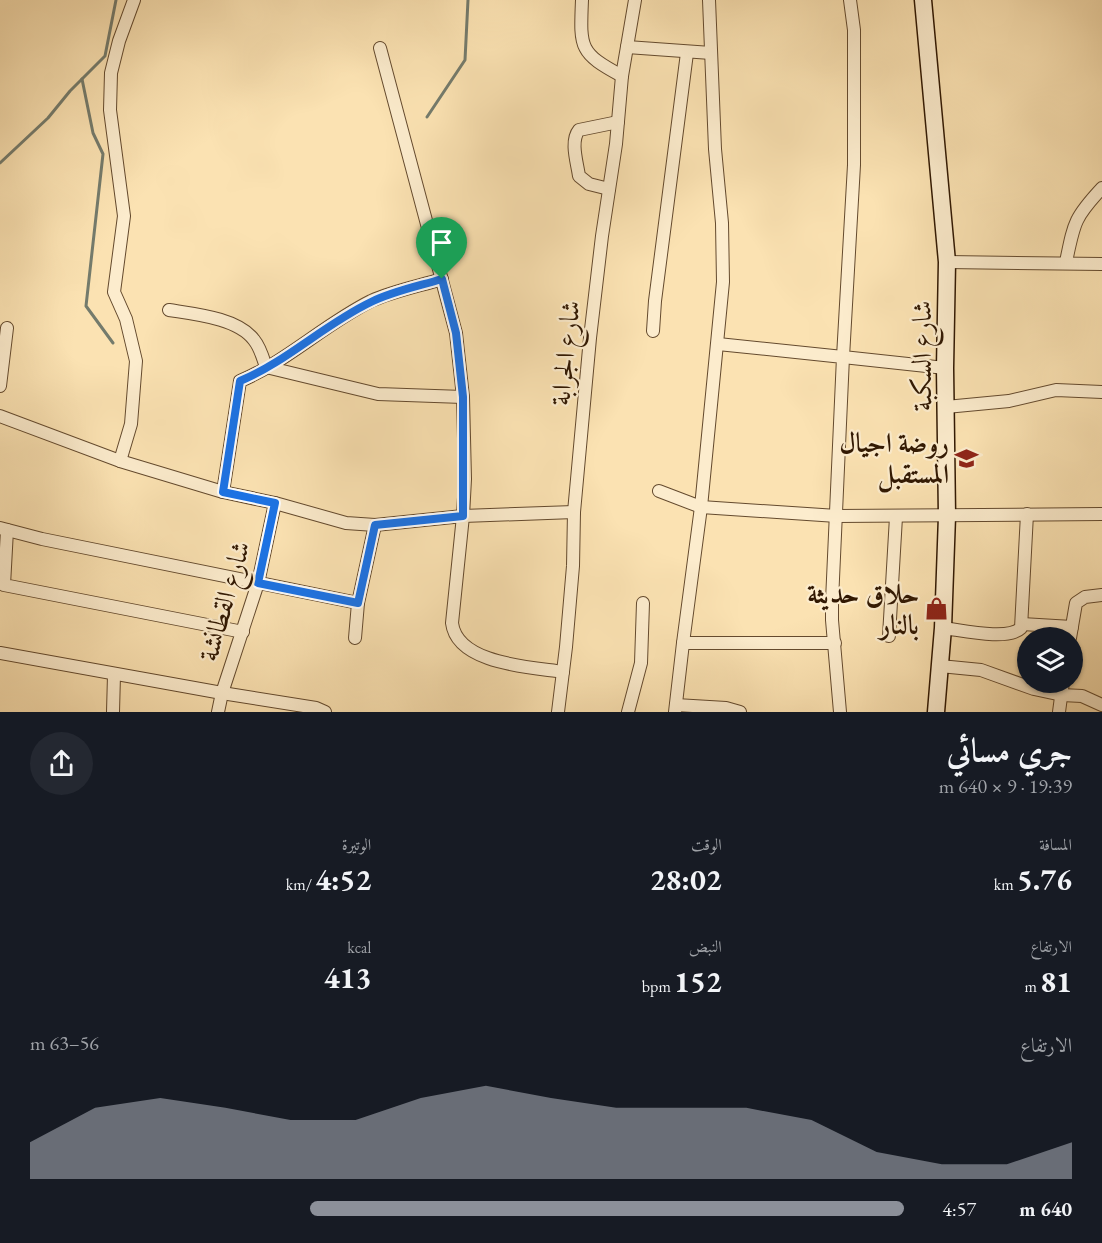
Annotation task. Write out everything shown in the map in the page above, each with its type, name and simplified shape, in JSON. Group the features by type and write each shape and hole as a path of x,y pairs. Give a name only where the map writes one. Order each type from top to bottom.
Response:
{"main road":[{"name":"شارع السكبة","path":"923,0 947,262 945,368 947,516 943,628 936,712"}],"street":[{"path":"120,461 131,424 136,361 126,319 114,292 124,216 110,110 111,73 119,41 134,0"},
{"path":"582,0 580,28 584,48 597,63 622,76"},
{"name":"شارع الجرابة","path":"558,712 573,566 574,512 590,338 622,76 635,0"},
{"path":"709,0 715,149 723,250 718,344 676,709 726,708 740,712"},
{"path":"840,712 832,601 854,165 854,30 850,0"},
{"path":"627,47 711,53"},
{"path":"380,48 456,333 463,397 463,516 452,623 453,634 472,651 488,657 506,663 563,672"},
{"path":"653,331 687,53"},
{"path":"609,189 589,184 579,176 575,140 579,130 618,122"},
{"path":"1066,262 1075,221 1080,212 1102,188"},
{"path":"947,262 1102,264"},
{"path":"223,492 240,381 258,374 372,301 442,279"},
{"path":"169,310 210,317 234,326 255,341 266,367"},
{"path":"0,386 7,328"},
{"path":"718,344 945,368"},
{"path":"266,367 378,394 463,397"},
{"path":"946,407 1009,401 1056,390 1102,392"},
{"path":"0,416 120,461 223,492 275,503 346,523 375,525 463,516 574,512"},
{"path":"659,491 701,507 837,516 896,518 1102,514"},
{"name":"شارع القطانشة","path":"218,712 222,693 258,583 275,503"},
{"path":"943,628 992,634 1012,633 1019,630 1022,624 1027,514"},
{"path":"889,636 896,518"},
{"path":"355,638 358,603 375,525"},
{"path":"243,632 4,585 4,529 358,603"},
{"path":"1072,627 1074,609 1080,600 1102,595"},
{"path":"628,712 641,663 643,603"},
{"path":"1022,624 1040,627"},
{"path":"682,643 835,643"},
{"path":"0,653 114,675 316,708 325,712"},
{"path":"940,666 981,670 1017,682"},
{"path":"113,712 114,675"},
{"path":"1059,712 1062,693"},
{"path":"1074,693 1102,705"}],"waterway":[{"path":"0,163 48,118 70,91 105,56 116,0"},
{"path":"427,117 465,60 468,0"},
{"path":"82,79 93,133 103,154 86,306 113,343"}],"place":[{"name":"روضة اجيال المستقبل","path":"967,458"},
{"name":"حلاق حديثة بالنار","path":"937,609"}],"route":[{"path":"442,279 456,333 463,397 465,479 463,516 375,525 358,603 258,583 275,503 223,492 240,381 258,374 326,328 372,301 442,279"}]}
